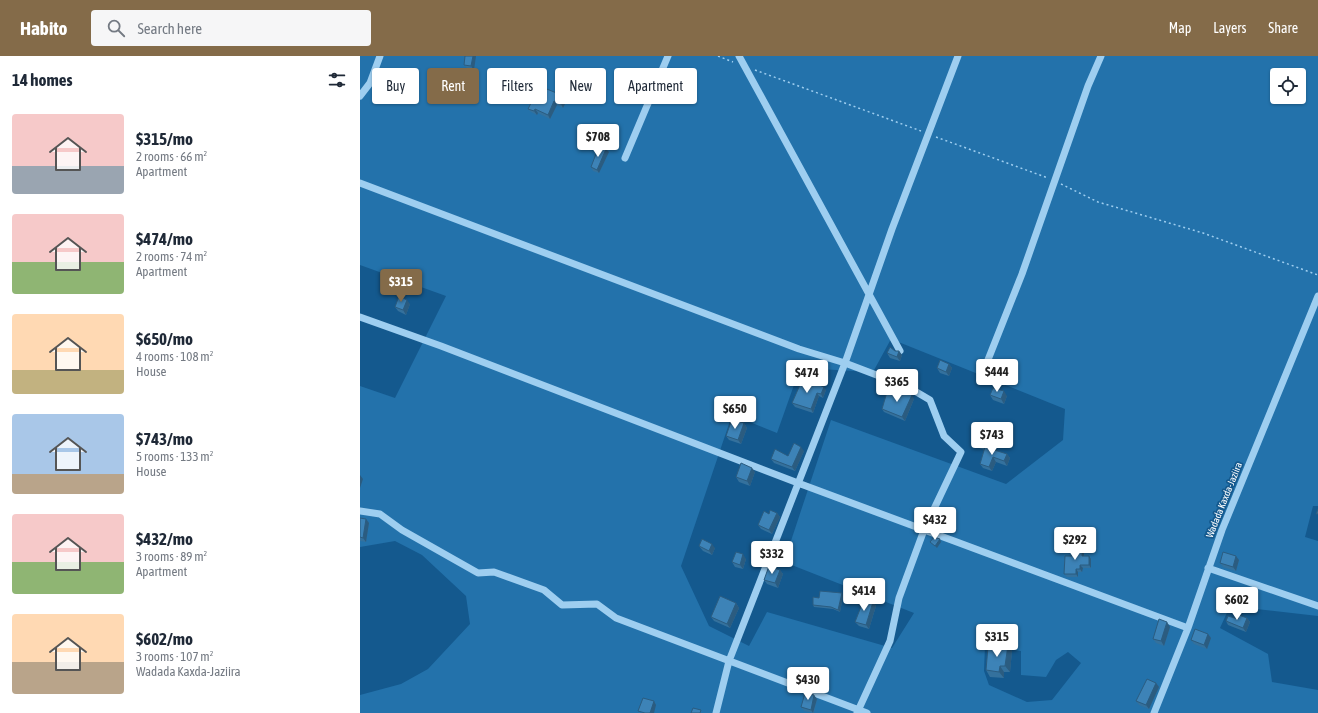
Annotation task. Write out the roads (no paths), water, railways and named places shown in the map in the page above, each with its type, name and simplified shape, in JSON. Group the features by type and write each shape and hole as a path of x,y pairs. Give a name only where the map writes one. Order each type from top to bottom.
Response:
{"street":[{"path":"360,96 370,83 380,56"},
{"path":"624,158 668,56"},
{"path":"739,56 870,293 900,351"},
{"path":"716,713 729,661 845,363 928,134 958,56"},
{"path":"980,380 1022,274 1088,86 1101,56"},
{"path":"360,183 799,349 845,363 908,387 930,400 944,436 961,452"},
{"name":"Wadada Kaxda-Jaziira","path":"1154,713 1188,628 1222,530 1318,296"},
{"path":"360,317 449,349 798,483 1188,628"},
{"path":"858,711 890,641 899,598 924,530 961,452 962,444"},
{"path":"360,511 380,514 402,530 478,573 494,572 544,590 562,605 597,604 616,618 858,711 867,713"},
{"path":"1208,568 1318,606"}]}
